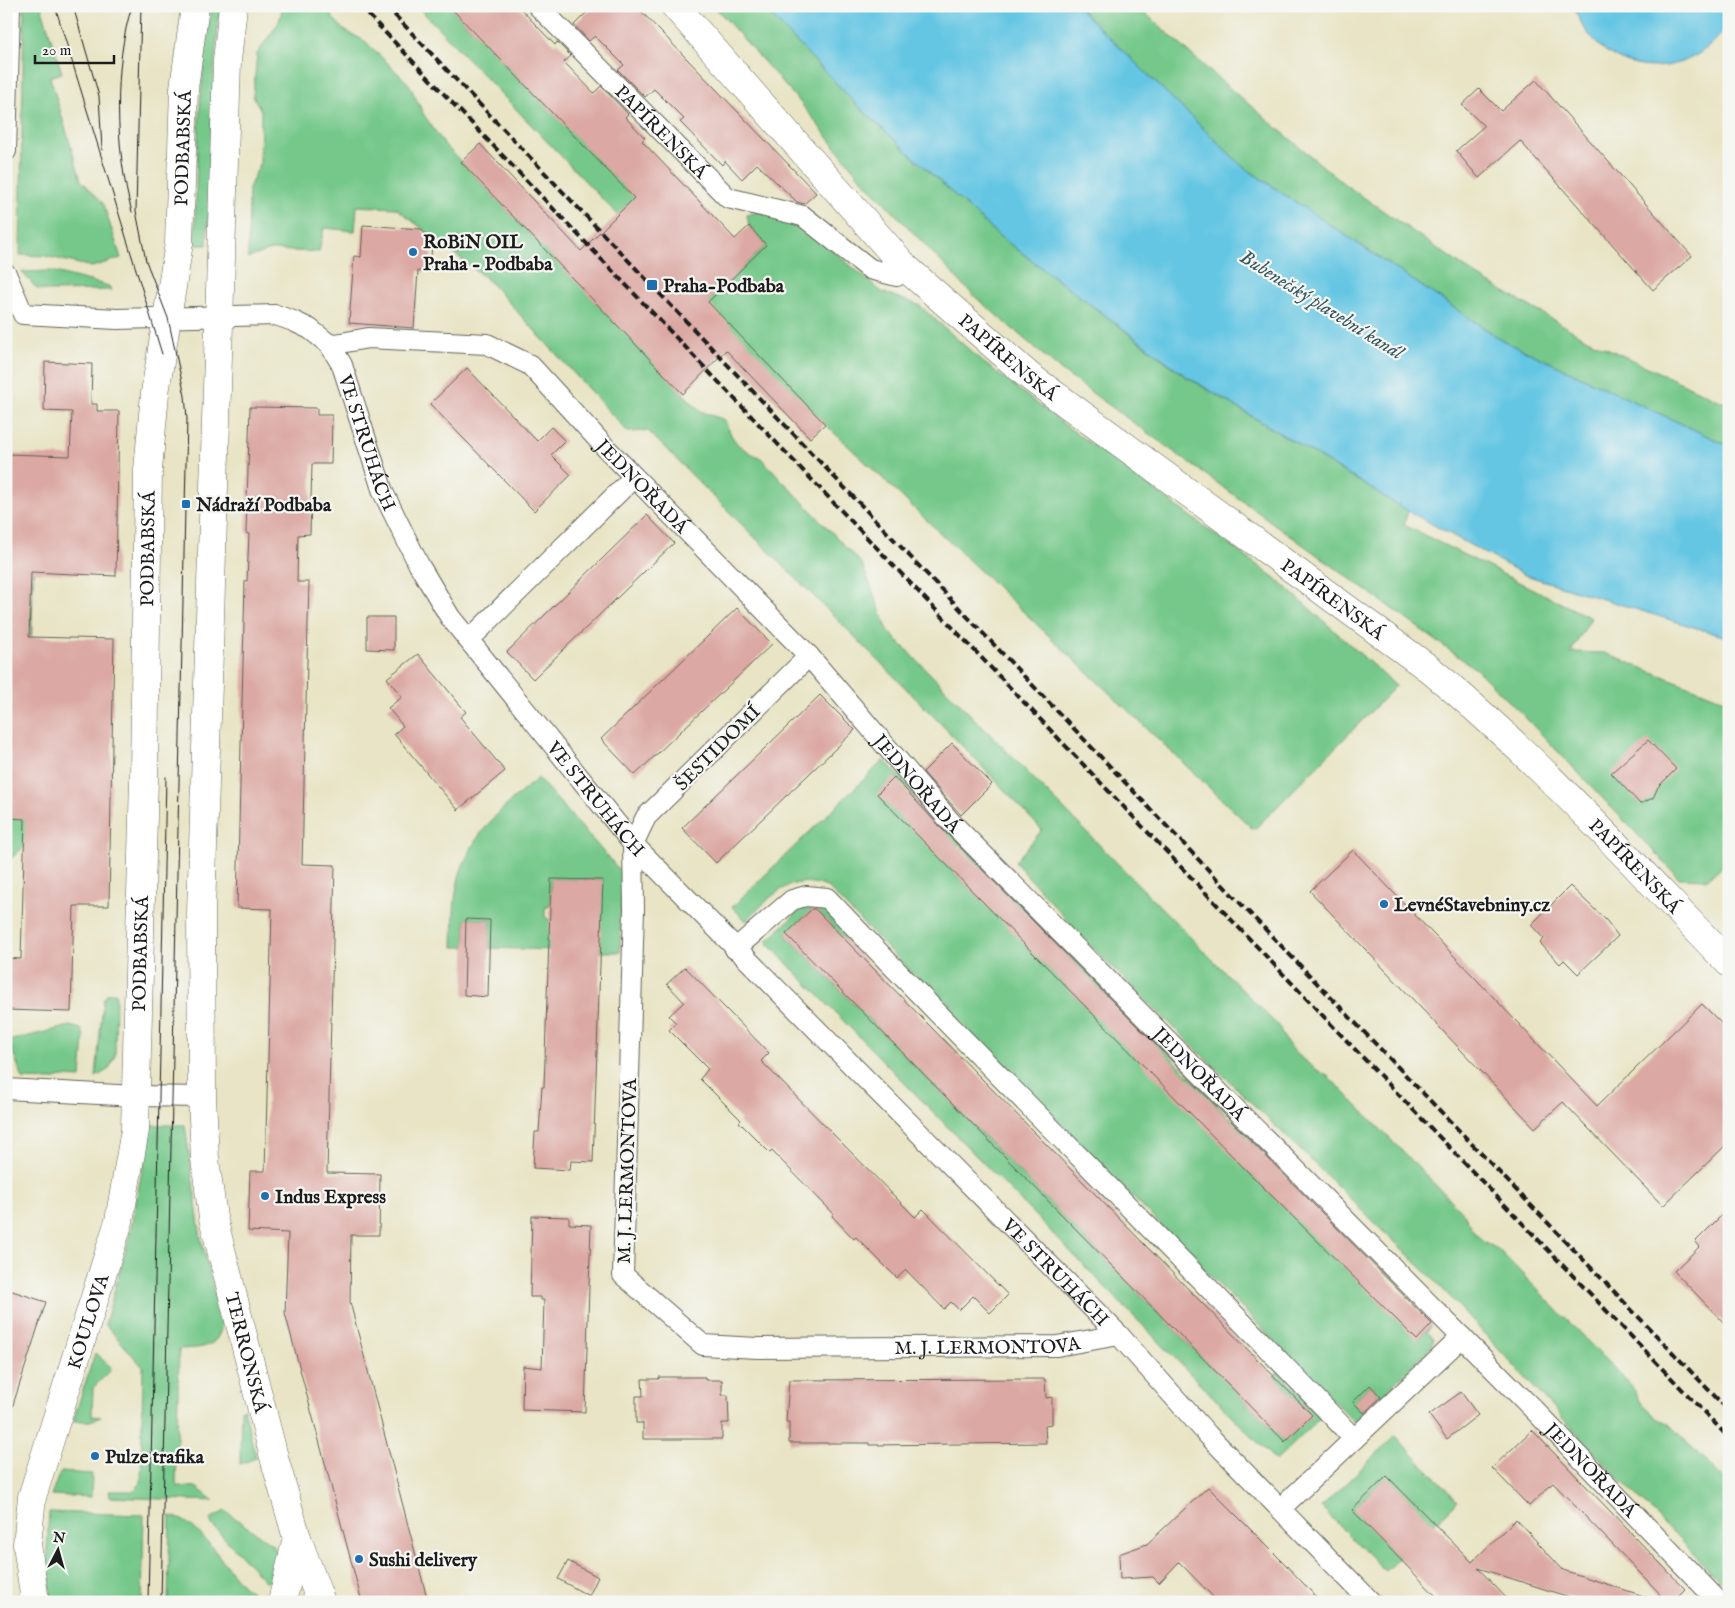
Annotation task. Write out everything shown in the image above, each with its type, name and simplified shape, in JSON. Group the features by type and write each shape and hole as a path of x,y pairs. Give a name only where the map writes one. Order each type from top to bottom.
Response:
{"main road":[{"name":"PODBABSKÁ","path":"136,1096 148,470 155,393 179,243 183,97 195,6"},
{"path":"202,1097 201,931 227,61 233,6"},
{"name":"PAPÍRENSKÁ","path":"675,6 906,268 1029,376 1428,668 1478,709 1518,746 1729,963"},
{"name":"KOULOVA","path":"35,1602 27,1544 32,1497 119,1221 130,1166 136,1096"},
{"name":"TERRONSKÁ","path":"202,1097 205,1159 213,1218 297,1538 321,1602"},
{"path":"282,1602 297,1538"}],"street":[{"path":"6,151 10,6"},
{"name":"PAPÍRENSKÁ","path":"538,6 728,198 804,216 870,269 896,276 906,268"},
{"name":"VE STRUHÁCH","path":"6,274 11,290 23,314 117,319 276,315 310,329 330,345 342,365 383,492 418,565 450,616 632,844 1119,1335 1208,1435 1371,1602"},
{"name":"JEDNOŘADÁ","path":"330,345 368,338 487,344 530,365 634,477 809,656 949,820 1462,1337 1719,1602"},
{"path":"469,640 634,477"},
{"name":"ŠESTIDOMÍ","path":"632,844 646,817 809,656"},
{"name":"M. J. LERMONTOVA","path":"632,844 634,909 623,1275 703,1345 757,1348 1058,1346 1119,1335"},
{"path":"735,949 792,900 806,896 827,898 897,972 1235,1312 1354,1439"},
{"path":"6,1089 136,1096 202,1097"},
{"path":"1280,1509 1462,1337"}],"green space":[{"path":"24,6 41,6 62,73 50,77 81,180 103,203 121,258 92,267 46,256 20,255"},
{"path":"212,6 220,6 214,70 207,245 195,245 197,155 201,96"},
{"path":"283,6 328,6 333,18 344,30 365,41 409,84 424,115 444,144 700,411 725,420 738,444 761,458 862,564 888,631 1280,1028 1287,1043 1293,1050 1307,1063 1329,1077 1465,1215 1477,1236 1498,1249 1633,1388 1642,1404 1657,1418 1670,1425 1729,1485 1729,1588 1610,1469 1436,1282 1088,944 1015,862 1042,830 994,779 648,431 628,432 488,280 396,208 357,206 355,231 324,228 319,252 271,250 248,258 249,188 260,163 261,111 253,96 257,54 279,22"},
{"path":"417,6 449,6 690,255 712,298 766,245 749,226 747,215 762,211 805,227 882,292 919,305 983,362 1061,422 1279,581 1396,686 1254,830 825,424 681,281"},
{"path":"714,6 762,6 857,105 998,235 1185,376 1408,511 1404,525 1591,618 1571,652 1604,653 1729,702 1729,859 1708,879 1679,878 1522,714 1477,670 1063,372 973,295 858,175 799,101"},
{"path":"1077,6 1137,6 1221,81 1343,183 1477,276 1585,338 1729,405 1729,446 1502,340 1242,166"},
{"path":"51,271 109,286 111,290 48,291 37,289 22,272"},
{"path":"36,468 26,845 6,863 6,818 24,818"},
{"path":"884,760 1262,1151 1245,1169 1312,1235 1329,1218 1333,1222 1316,1239 1417,1339 1431,1326 1427,1332 1434,1338 1432,1346 1381,1397 1370,1385 1353,1402 1365,1414 1355,1423 827,887 814,883 791,885 782,889 764,903 746,921 732,907","holes":["895,777 921,803 903,820 878,794","924,807 940,824 924,841 907,824","959,844 1001,887 984,903 942,860","1020,906 1037,923 1020,939 1003,922","1040,927 1106,995 1090,1011 1024,943"]},
{"path":"538,778 622,873 620,952 600,952 602,880 551,879 550,906 545,908 545,917 550,920 556,950 489,948 490,920 466,919 465,947 453,947 457,886 468,853 487,825"},
{"path":"811,899 816,901 857,943 853,947 814,907 786,935 1285,1442 1312,1415 1274,1376 1279,1372 1323,1415 1276,1461 766,942"},
{"path":"108,993 116,993 115,1056 109,1069 96,1077 103,1000"},
{"path":"70,1026 81,1029 84,1036 81,1078 23,1079 11,1047 6,1047 8,1041"},
{"path":"151,1125 185,1125 201,1239 222,1323 220,1332 213,1342 201,1347 179,1349 176,1486 196,1487 214,1501 110,1497 109,1491 133,1491 141,1483 143,1367 105,1324 128,1242"},
{"path":"95,1353 111,1367 110,1371 93,1388 92,1416 101,1417 90,1421 73,1421"},
{"path":"241,1409 244,1409 256,1458 240,1464"},
{"path":"1395,1436 1458,1501 1434,1524 1387,1477 1352,1509 1399,1558 1385,1571 1321,1507"},
{"path":"60,1472 92,1474 91,1497 51,1495"},
{"path":"225,1511 273,1545 278,1559 277,1584 265,1581 212,1525 210,1519"},
{"path":"49,1512 144,1515 142,1602 53,1602 48,1569"},
{"path":"170,1516 182,1520 204,1537 232,1573 251,1592 274,1599 273,1602 168,1602"}],"water":[{"name":"Bubenečský plavební kanál","path":"762,6 1077,6 1242,166 1502,340 1729,446 1729,638 1525,575 1408,511 1186,376 998,235 857,105"},
{"path":"1574,6 1729,6 1729,13 1723,30 1707,48 1688,59 1668,66 1648,67 1629,63 1611,55 1596,42 1583,26"}],"building":[{"path":"449,6 518,6 555,45 557,42 571,56 564,62 594,93 601,86 628,114 625,117 645,138 642,141 735,239 749,226 766,245 708,302 825,424 810,438 726,350 683,394 461,162 480,144 581,251 634,198"},
{"path":"593,6 636,6 816,193 804,204 797,202 757,164 742,179 725,161 722,165 680,122 684,119 654,89 645,97 618,70 624,65 595,36 589,41 574,25"},
{"path":"1536,80 1692,256 1653,290 1520,141 1479,178 1456,151 1484,126 1462,105 1479,89 1501,111"},
{"path":"363,225 421,229 432,243 430,272 418,271 414,328 349,323 354,256 361,257"},
{"path":"45,362 92,364 91,404 97,404 97,411 119,411 116,576 31,572 29,637 114,639 109,906 74,906 71,1012 6,1010 6,958 21,959 25,819 6,818 6,454 70,456 72,412 44,411"},
{"path":"467,368 537,441 551,427 565,441 551,455 571,475 534,511 430,404"},
{"path":"250,407 317,408 317,415 332,415 331,464 312,464 310,534 298,535 297,582 309,582 302,864 335,865 327,1173 380,1174 379,1235 351,1235 350,1302 428,1602 362,1602 285,1313 288,1233 248,1231 250,1171 265,1171 272,909 237,908 245,581 247,581 249,534 246,533"},
{"path":"647,515 674,543 533,679 507,652"},
{"path":"737,608 772,644 635,775 601,739"},
{"path":"367,617 394,617 394,650 367,649"},
{"path":"418,654 466,712 460,717 505,771 458,810 394,734 403,726 388,708 402,697 387,678"},
{"path":"820,695 855,730 716,863 682,828"},
{"path":"1648,740 1676,769 1658,787 1653,798 1640,804 1611,773"},
{"path":"952,743 992,784 961,815 923,772"},
{"path":"894,777 941,828 1432,1324 1417,1340 1244,1168 877,794"},
{"path":"1353,850 1597,1106 1702,1004 1729,1031 1729,1142 1663,1206 1563,1102 1535,1128 1310,891"},
{"path":"551,879 603,880 593,1162 571,1161 570,1170 533,1168 535,1132 539,1132 542,1087 544,1087"},
{"path":"1570,886 1606,920 1618,936 1578,974 1564,960 1560,964 1540,943 1544,939 1531,925"},
{"path":"812,909 815,909 1312,1415 1285,1442 786,934"},
{"path":"466,919 490,920 488,997 464,995"},
{"path":"685,967 769,1053 761,1061 915,1217 923,1209 1008,1295 990,1313 973,1296 959,1310 951,1302 944,1309 906,1270 897,1278 856,1237 854,1239 832,1216 834,1214 772,1151 770,1153 739,1122 741,1120 700,1079 708,1069 669,1030 676,1023 669,1016 684,1002 667,984"},
{"path":"1729,1208 1729,1328 1674,1271 1699,1247 1695,1242"},
{"path":"532,1216 569,1217 569,1224 591,1225 585,1412 522,1410 523,1366 542,1368 544,1300 541,1300 541,1297 530,1297"},
{"path":"6,1289 46,1302 11,1411 6,1410"},
{"path":"659,1377 705,1377 705,1380 722,1380 722,1395 728,1395 729,1423 722,1423 722,1439 643,1439 643,1423 636,1423 636,1396 643,1396 642,1379 659,1379"},
{"path":"1045,1379 1046,1398 1052,1397 1052,1424 1045,1425 1046,1443 869,1445 869,1443 789,1443 789,1422 786,1422 789,1380"},
{"path":"1370,1385 1381,1397 1364,1413 1353,1402"},
{"path":"1461,1392 1478,1415 1447,1439 1429,1415"},
{"path":"1532,1430 1685,1589 1672,1602 1668,1602 1553,1483 1529,1506 1492,1468"},
{"path":"1387,1476 1472,1562 1516,1519 1563,1570 1650,1598 1650,1602 1585,1602 1478,1568 1510,1602 1442,1602 1352,1510"},
{"path":"1208,1487 1321,1602 1218,1602 1179,1562 1159,1583 1153,1577 1120,1579 1119,1554 1147,1544"},
{"path":"568,1561 598,1577 589,1596 558,1579"}],"tram line":[{"path":"55,6 162,354"},
{"path":"73,6 99,96 102,150"},
{"path":"132,6 122,54 119,81 119,109 122,163 132,212"},
{"path":"141,6 136,211 146,261 168,318 185,396 187,418 161,1602"},
{"path":"148,1602 166,777"}],"railway":[{"path":"360,6 1346,1040 1729,1438"},
{"path":"386,6 1238,901 1729,1411"}],"place":[{"name":"RoBiN OIL Praha - Podbaba","path":"413,252"},
{"name":"Praha-Podbaba","path":"652,285"},
{"name":"Nádraží Podbaba","path":"186,504"},
{"name":"LevnéStavebniny.cz","path":"1384,904"},
{"name":"Indus Express","path":"265,1196"},
{"name":"Pulze trafika","path":"95,1456"},
{"name":"Sushi delivery","path":"359,1559"}]}
